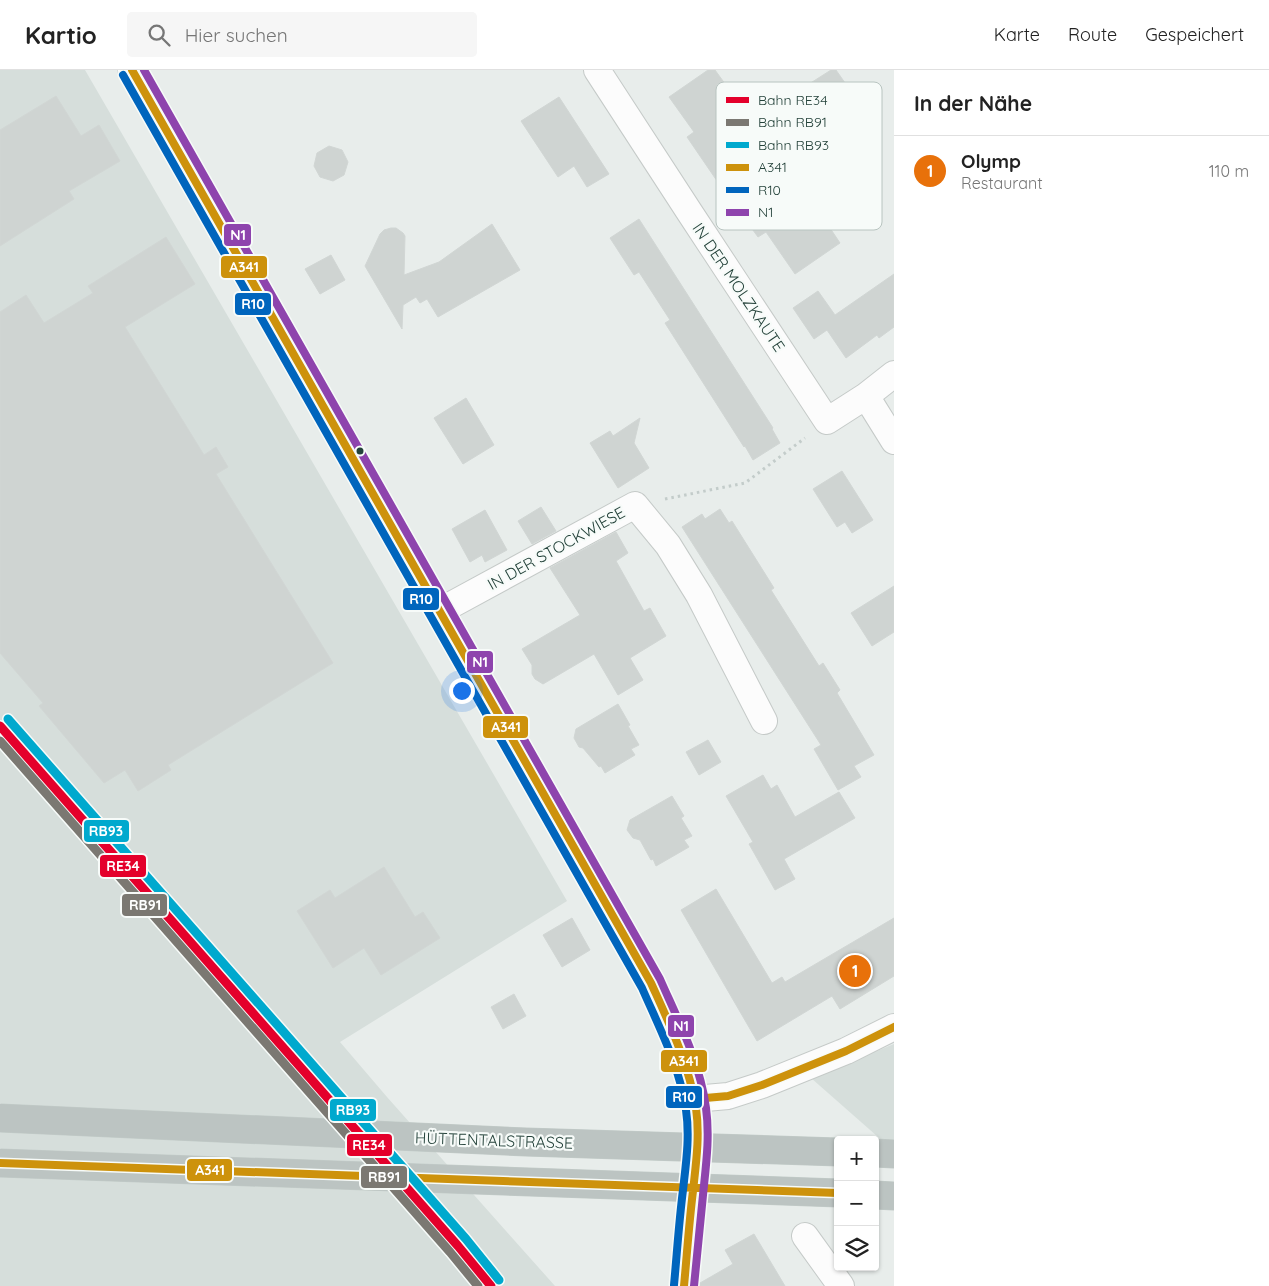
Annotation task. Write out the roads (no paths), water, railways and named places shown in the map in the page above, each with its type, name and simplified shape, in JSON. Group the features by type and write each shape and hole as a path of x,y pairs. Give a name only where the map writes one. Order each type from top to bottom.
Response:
{"highway":[{"name":"HÜTTENTALSTRASSE","path":"0,1118 526,1142 834,1152"},
{"path":"879,1153 894,1154"},
{"path":"0,1163 834,1194"},
{"path":"879,1195 894,1196"}],"main road":[{"path":"132,70 651,983 679,1045 694,1099 698,1127 697,1157 684,1286"}],"street":[{"name":"IN DER MOLZKAUTE","path":"597,70 828,421 866,396"},
{"path":"894,374 866,396 894,440"},
{"name":"IN DER STOCKWIESE","path":"440,611 635,505 668,545 699,595 764,721"},
{"path":"694,1099 728,1096 762,1085 846,1051 894,1026"},
{"path":"804,1236 841,1286"}],"rail line":[{"name":"RB93","path":"8,719 466,1239 499,1280"},
{"name":"RE34","path":"0,726 458,1246 491,1286"},
{"name":"RB91","path":"0,741 478,1286"}],"place":[{"name":"Olymp","path":"855,971"}]}
